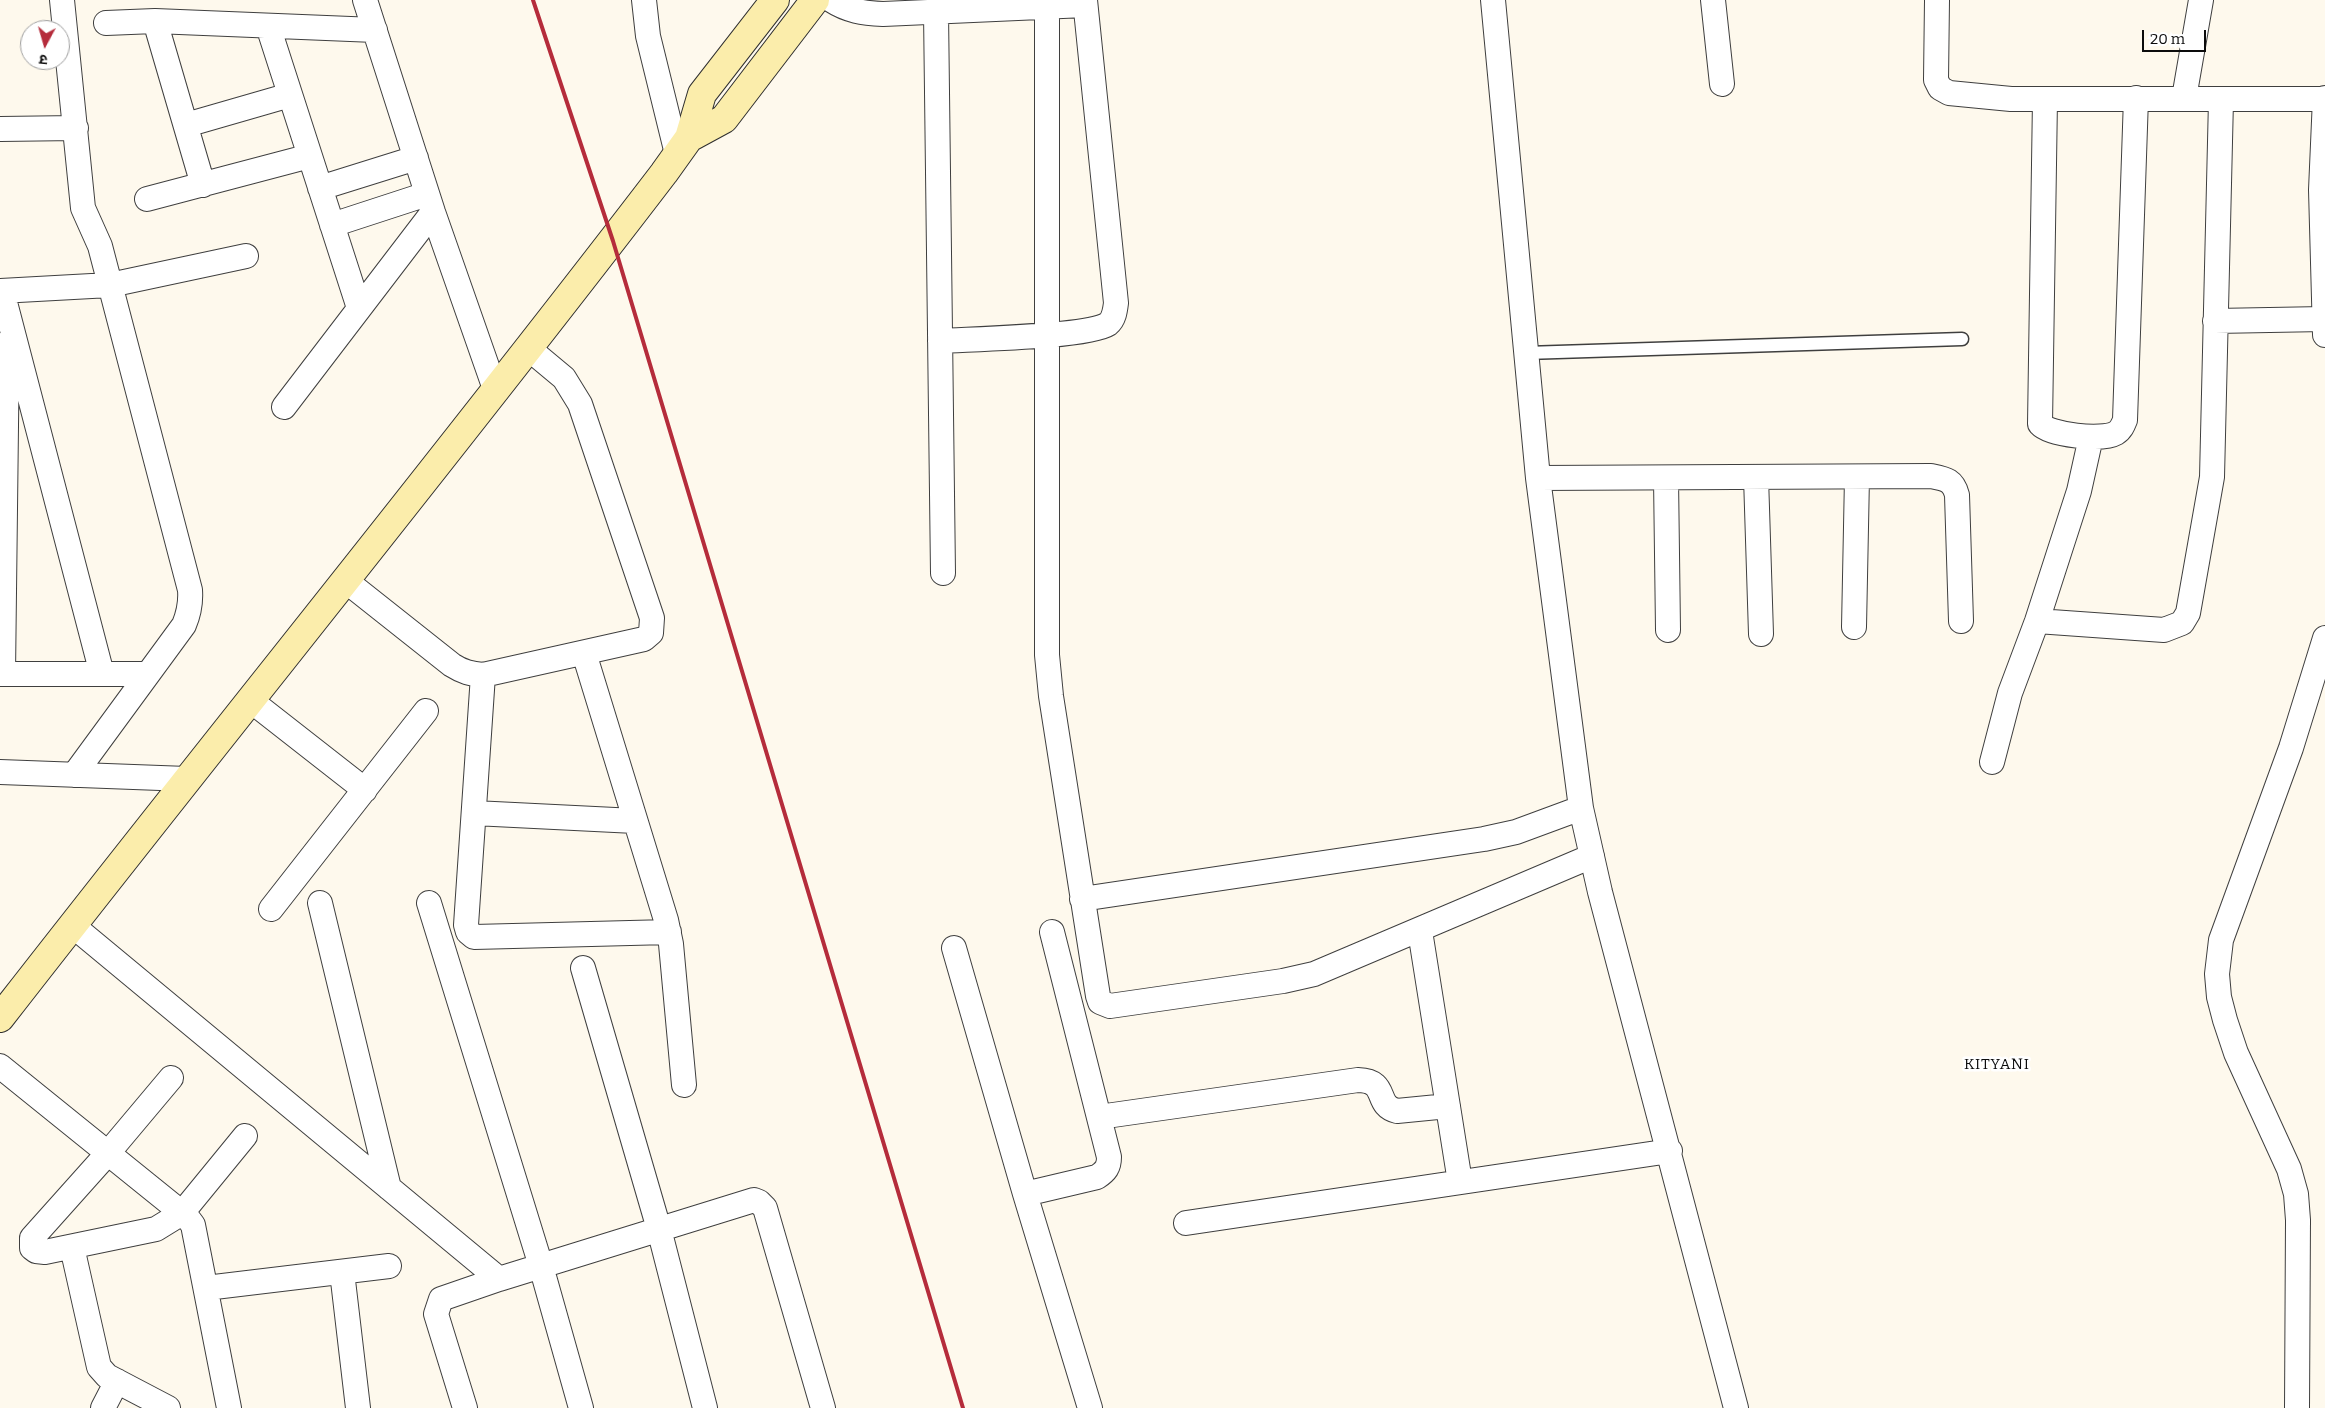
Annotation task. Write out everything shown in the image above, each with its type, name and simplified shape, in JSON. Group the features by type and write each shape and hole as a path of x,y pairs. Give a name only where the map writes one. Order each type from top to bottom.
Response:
{"main road":[{"path":"0,1018 652,190 683,146 702,94 774,0"},
{"path":"683,146 724,119 815,0"}],"street":[{"path":"62,0 83,208 100,246 190,590 189,612 184,625 74,775"},
{"path":"365,0 430,203 495,389"},
{"path":"644,0 648,36 683,146"},
{"path":"831,0 842,7 858,13 1047,7 1085,2 1116,303 1114,315 1109,323 1099,328 1048,334 940,341"},
{"path":"1493,0 1538,478 1581,808 1736,1408"},
{"path":"1713,0 1722,84"},
{"path":"1937,0 1936,80 1940,88 1949,93 2011,99 2184,98 2221,100 2325,98 2323,189 2324,327 2215,321"},
{"path":"2184,98 2201,0"},
{"path":"1047,7 1047,655 1051,696 1082,899 1100,1002 1110,1006 1283,981 1314,974 1420,931 1592,856"},
{"path":"936,12 943,573"},
{"path":"106,23 155,21 375,30"},
{"path":"155,21 203,185"},
{"path":"268,26 359,308"},
{"path":"186,125 290,95"},
{"path":"2045,99 2040,424 2050,431 2091,437 2107,436 2116,433 2125,420 2136,98"},
{"path":"2037,621 2164,630 2182,623 2188,613 2212,477 2221,100"},
{"path":"0,129 76,128"},
{"path":"147,199 310,156"},
{"path":"320,188 416,158"},
{"path":"332,225 430,203"},
{"path":"284,407 359,308 430,203"},
{"path":"3,297 110,285 246,256"},
{"path":"3,297 1,674 148,674"},
{"path":"3,297 102,674"},
{"path":"346,581 457,668 472,674 483,675 584,653 644,638 650,633 653,626 652,618 580,404 564,378 528,348"},
{"path":"1992,762 2010,693 2037,621 2079,491 2091,437"},
{"path":"1538,478 1931,476 1948,479 1954,484 1957,495 1961,621"},
{"path":"1756,477 1761,634"},
{"path":"1854,627 1857,477"},
{"path":"1666,478 1668,630"},
{"path":"2297,1408 2298,1220 2296,1194 2289,1169 2236,1053 2219,997 2217,974 2221,940 2291,748 2325,638"},
{"path":"584,653 669,932 684,1085"},
{"path":"483,675 466,925 468,932 474,937 669,932"},
{"path":"250,700 365,790"},
{"path":"271,909 426,711"},
{"path":"1,772 187,779"},
{"path":"1082,899 1484,839 1516,832 1581,808"},
{"path":"474,813 635,821"},
{"path":"320,903 389,1188"},
{"path":"429,903 541,1266 581,1408"},
{"path":"72,926 499,1279"},
{"path":"1420,931 1460,1182"},
{"path":"1025,1194 1097,1177 1105,1172 1109,1165 1109,1157 1052,932"},
{"path":"954,948 1025,1194 1090,1408"},
{"path":"583,968 659,1229 705,1408"},
{"path":"0,1066 182,1213 193,1225 229,1408"},
{"path":"171,1078 108,1153 32,1238 30,1242 32,1248 36,1251 45,1252 156,1228 182,1213 246,1136"},
{"path":"1099,1117 1358,1080 1369,1080 1375,1084 1384,1104 1390,1110 1448,1106"},
{"path":"1186,1223 1670,1151"},
{"path":"465,1408 436,1314 441,1299 499,1279 754,1200 765,1208 823,1408"},
{"path":"72,1246 99,1368 107,1376 168,1408"},
{"path":"206,1288 388,1266"},
{"path":"342,1272 358,1408"},
{"path":"103,1408 118,1381"}],"lane":[{"path":"1526,352 1962,339"}],"railway":[{"path":"533,0 613,241 963,1408"}],"district":[{"name":"KITYANI","path":"1997,1065"}]}
